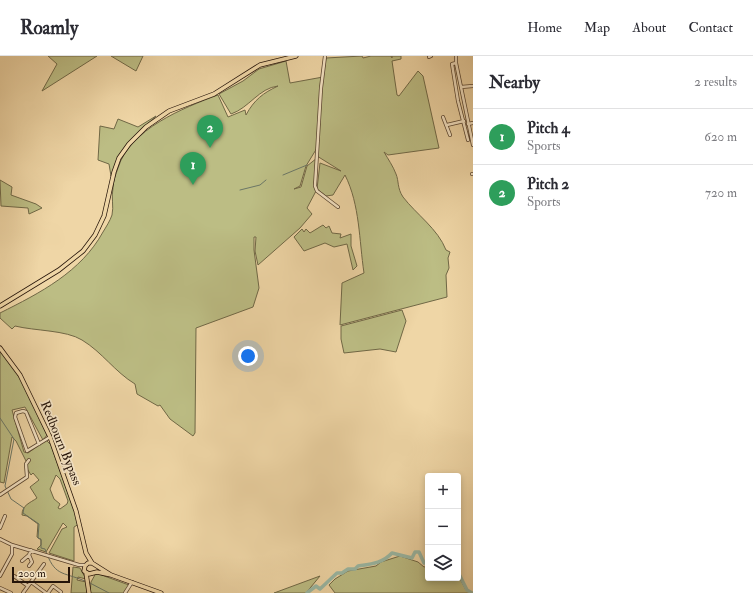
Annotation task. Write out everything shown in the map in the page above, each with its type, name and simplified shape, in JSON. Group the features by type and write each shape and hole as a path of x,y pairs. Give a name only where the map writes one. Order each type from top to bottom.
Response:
{"main road":[{"path":"0,306 59,270 83,250 95,234 104,216 114,172 119,158 129,144 146,127 169,111 214,94 260,65 296,56"},
{"name":"Redbourn Bypass","path":"0,348 20,375 50,437 76,510 86,553 85,572"},
{"name":"Redbourn Bypass","path":"86,553 93,564"},
{"path":"86,565 93,564 111,574 161,593"},
{"path":"89,582 94,573 93,564"},
{"path":"89,593 89,582 85,572 111,574"}],"street":[{"path":"325,56 315,186 318,191 338,207"},
{"path":"456,56 456,63 473,145"},
{"path":"456,63 452,64 458,101 468,140"},
{"path":"461,87 473,86"},
{"path":"443,117 450,136"},
{"path":"447,126 464,122 473,123"},
{"path":"38,444 26,412 23,411 16,413 15,417 26,451 28,452 50,437"},
{"path":"0,495 27,477 26,464 29,460"},
{"path":"0,528 5,516"},
{"path":"0,539 12,545 79,565 86,565"},
{"path":"0,576 12,553 12,545"},
{"path":"22,561 29,555 31,550"},
{"path":"29,555 32,562 29,566"},
{"path":"23,593 44,564"},
{"path":"79,565 85,572"},
{"path":"14,576 28,586"},
{"path":"31,582 47,593 53,586 61,592"},
{"path":"125,593 132,582"},
{"path":"0,588 10,593"}],"green space":[{"path":"48,56 97,56 42,91 57,64"},
{"path":"111,56 143,56 136,71"},
{"path":"362,56 363,58 371,56 391,56 392,58 392,56 401,56 401,59 392,61 397,95 399,96 418,71 423,76 439,148 388,155 384,152 395,171 403,197 438,235 446,250 450,252 448,258 449,268 446,275 447,297 340,325 342,283 364,273 358,223 354,198 345,175 333,195 326,196 317,189 320,163 341,171 317,156 317,148 306,166 300,186 294,189 301,187 307,166 317,158 314,184 316,191 307,208 312,214 300,228 258,265 255,251 256,237 254,237 254,250 259,288 253,307 196,328 195,433 193,436 170,419 160,405 158,406 137,394 135,384 121,374 96,350 82,340 59,332 15,326 12,329 0,318 0,313 30,298 58,280 83,259 94,246 112,215 113,185 124,154 146,131 159,122 189,106 218,95 228,117 245,110 246,115 252,105 259,98 278,86 265,90 243,107 231,114 219,94 243,81 259,69 286,61 290,83 323,77 326,58"},
{"path":"156,116 129,143 114,167 111,176 109,164 98,160 100,126 114,129 118,119 138,127"},
{"path":"0,180 12,187 11,195 36,204 42,208 29,214 28,208 1,206"},
{"path":"323,225 326,228 329,226 332,233 341,234 340,238 351,234 351,246 357,266 353,270 347,244 334,247 325,243 304,251 294,237 302,229 304,232 306,229 310,233"},
{"path":"402,310 406,321 396,352 380,349 344,353 341,339 341,326"},
{"path":"0,351 8,360 21,380 47,435 43,440 25,407 12,410 24,452 28,453 46,440 51,445 79,524 74,527 74,561 49,553 62,529 67,527 63,523 46,552 37,549 41,545 41,540 37,537 38,524 27,516 22,515 22,512 29,503 37,498 30,487 39,480 33,473 31,475 26,467 28,462 26,461 16,441 12,437 4,483 0,482","holes":["56,475 60,479 68,501 67,504 60,509 58,508 60,504 54,499 50,489"]},
{"path":"400,556 418,562 425,567 425,581 461,581 469,593 335,593 329,585 335,579 348,571 376,566 381,562"},
{"path":"73,567 80,568 86,579 78,577 77,580 86,582 87,593 71,593"},
{"path":"96,573 129,585 124,593 90,593 91,582"},
{"path":"320,576 306,593 274,593"}],"waterway":[{"path":"283,175 307,165"},
{"path":"240,190 260,185 266,180"},
{"path":"0,418 14,439 5,486 11,499 24,508 23,513 39,524 38,538 41,539 41,548 45,549 56,569 64,574 85,581"},
{"path":"307,593 316,586 320,589 337,573 342,573 348,569 355,569 358,566 381,561 392,553 412,558 415,552 419,552 425,563"},
{"path":"461,578 467,590 472,593"},
{"path":"88,582 109,593"}],"place":[{"name":"Pitch 2","path":"210,148"},
{"name":"Pitch 4","path":"193,185"}]}
